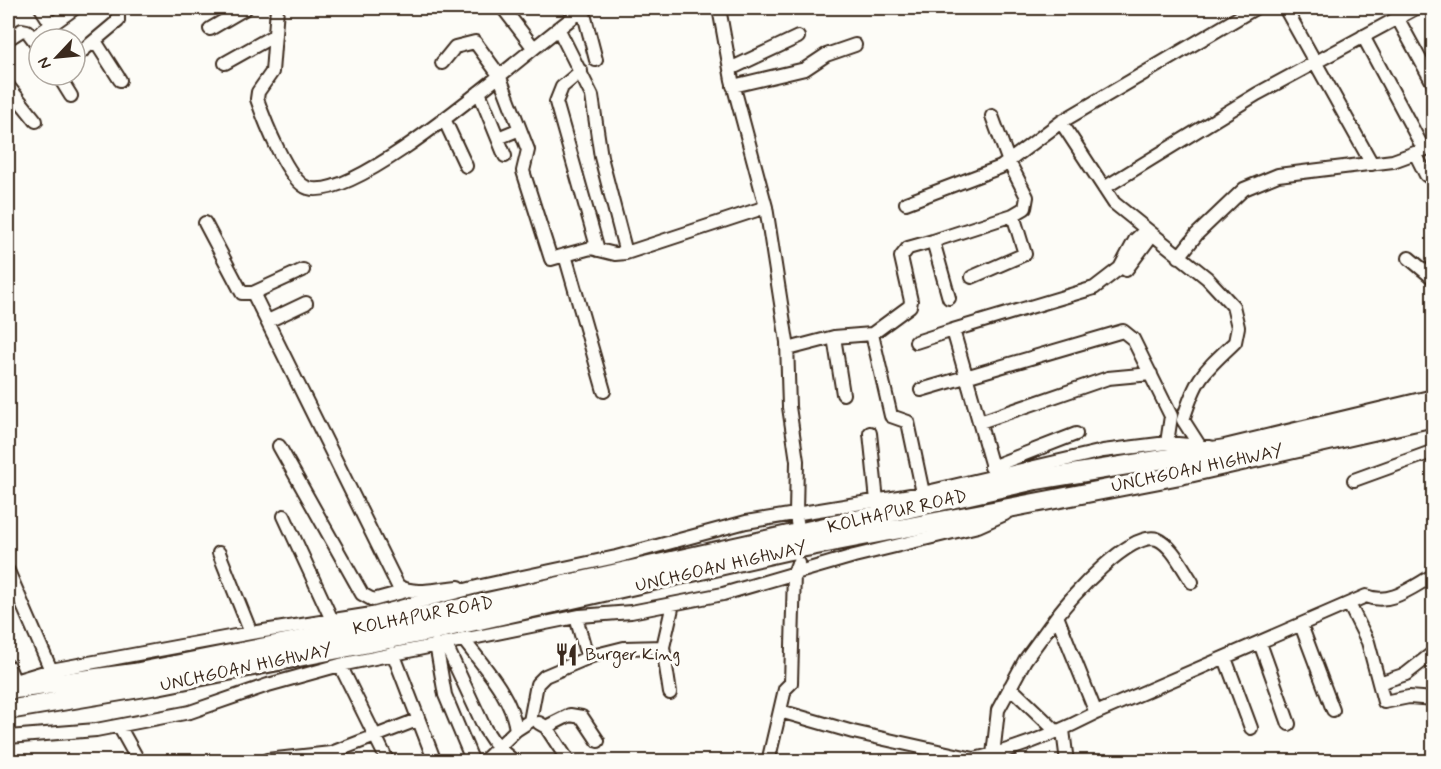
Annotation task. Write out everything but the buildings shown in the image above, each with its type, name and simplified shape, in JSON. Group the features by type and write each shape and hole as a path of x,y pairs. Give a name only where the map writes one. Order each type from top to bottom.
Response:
{"highway":[{"name":"KOLHAPUR ROAD","path":"10,684 134,673 445,612 1036,480 1225,449 1434,399"},
{"name":"UNCHGOAN HIGHWAY","path":"8,710 157,685 435,630 785,551 1180,475 1434,417"}],"street":[{"path":"41,8 52,25 75,8"},
{"path":"87,47 118,21 115,8"},
{"path":"210,29 246,8"},
{"path":"277,8 272,72 258,93 257,99 274,143 305,188 317,190 359,175 406,147 479,92 578,10 596,60"},
{"path":"503,8 533,47"},
{"path":"719,8 734,86 766,207 788,349 789,407 797,461 798,529"},
{"path":"906,202 991,172 1009,162 1061,122 1255,8"},
{"path":"1285,8 1372,164"},
{"path":"1104,188 1257,94 1416,8"},
{"path":"1398,19 1434,85"},
{"path":"558,28 592,96 626,253"},
{"path":"8,39 22,30 27,34"},
{"path":"225,63 275,35"},
{"path":"1363,36 1424,150 1426,175 1434,180"},
{"path":"730,69 798,38"},
{"path":"95,41 120,80"},
{"path":"442,63 455,47 476,42 500,75 528,150 523,171 551,259 591,248 626,253 766,207"},
{"path":"734,86 805,69 826,55 855,45"},
{"path":"581,71 558,93 556,108 598,250"},
{"path":"8,86 36,121"},
{"path":"65,87 71,96"},
{"path":"479,92 505,156"},
{"path":"788,349 834,337 872,333 910,306 911,301 902,263 903,252 908,248 1013,215 1025,208 1028,202 1009,162 992,116"},
{"path":"444,119 466,166"},
{"path":"1061,122 1114,203 1207,278 1233,306 1238,327 1235,342 1204,370 1192,390 1183,420 1172,443"},
{"path":"498,138 520,129"},
{"path":"1179,257 1197,234 1244,189 1278,175 1393,161 1424,150"},
{"path":"972,277 1025,254 1013,215"},
{"path":"206,223 238,289 246,294 303,270"},
{"path":"916,342 1087,291 1126,270 1149,232"},
{"path":"933,241 949,298"},
{"path":"565,255 604,391"},
{"path":"1409,258 1434,279"},
{"path":"253,293 398,586 406,591"},
{"path":"268,321 306,303"},
{"path":"953,330 992,471"},
{"path":"921,390 1123,331 1133,339 1171,416 1172,443"},
{"path":"872,333 891,416 908,422 923,493"},
{"path":"834,337 843,394"},
{"path":"980,422 1108,378 1151,374"},
{"path":"1183,420 1199,446"},
{"path":"870,433 877,501"},
{"path":"8,666 10,684 51,670 251,633 383,612 481,586 605,560 746,522 923,493 992,471 1077,434"},
{"path":"992,471 1104,451 1172,443 1225,449"},
{"path":"279,446 362,594 373,600 406,591 481,586"},
{"path":"1354,480 1434,451"},
{"path":"8,737 119,726 190,712 268,685 393,653 576,617 631,612 723,594 796,568 978,526 1025,505"},
{"path":"284,516 332,620"},
{"path":"993,755 998,710 1025,660 1057,616 1099,568 1145,539 1157,539 1168,548 1192,582"},
{"path":"219,553 251,633"},
{"path":"768,762 785,689 791,683 796,568"},
{"path":"8,572 51,670"},
{"path":"780,711 932,752 974,759 993,755 1060,731 1096,713 1366,596 1376,601 1387,601 1434,575"},
{"path":"670,693 663,647 673,604"},
{"path":"1349,604 1368,642 1384,702 1409,697 1434,699"},
{"path":"1057,616 1096,713"},
{"path":"576,617 585,649"},
{"path":"1301,625 1333,710"},
{"path":"463,639 503,694 515,719 516,730"},
{"path":"441,643 473,707 497,747 515,762"},
{"path":"441,643 450,712 473,762"},
{"path":"1260,643 1289,724"},
{"path":"483,762 516,730 530,721 537,684 545,676 592,657 624,648 663,647"},
{"path":"1379,683 1406,674 1434,652"},
{"path":"393,653 435,762"},
{"path":"1225,657 1251,729"},
{"path":"340,665 388,762"},
{"path":"1010,687 1060,731 1067,762"},
{"path":"546,727 570,715 582,717 598,741"},
{"path":"267,760 288,756 316,756 417,720"},
{"path":"530,721 546,727 569,762"},
{"path":"119,726 139,762"}],"place":[{"name":"Burger King","path":"567,654"}]}
